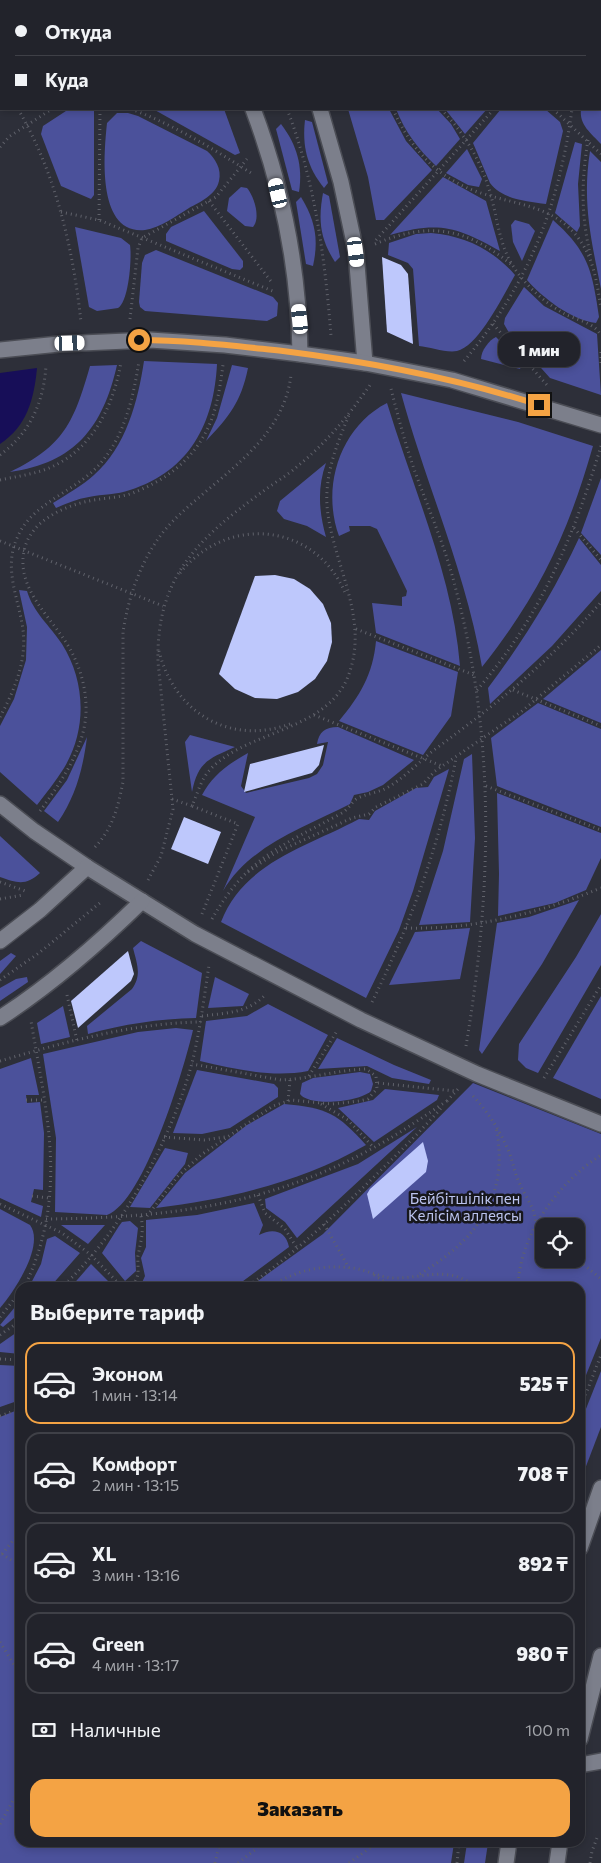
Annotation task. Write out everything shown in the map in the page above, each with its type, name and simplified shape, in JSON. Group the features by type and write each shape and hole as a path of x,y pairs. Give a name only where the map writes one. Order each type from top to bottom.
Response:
{"street":[{"path":"254,110 274,176 286,228 297,293 300,354"},
{"path":"320,110 341,182 356,252 365,363"},
{"path":"0,350 81,343 150,340 225,344 365,363 452,380 601,425"},
{"path":"0,804 34,831 87,867 143,894 195,934 361,1020 477,1074 601,1124"},
{"path":"0,942 40,910 87,867"},
{"path":"0,1018 80,958 143,894"},
{"path":"585,1534 601,1488"},
{"path":"585,1719 601,1656"},
{"path":"585,1765 601,1761"},
{"path":"506,1863 508,1847"},
{"path":"557,1863 559,1847"}],"path":[{"path":"19,110 28,125 61,212 72,250 81,322 81,343"},
{"path":"0,147 10,136 50,110"},
{"path":"99,220 100,110"},
{"path":"139,110 209,146 257,177"},
{"path":"287,110 311,192 325,265 331,336"},
{"path":"392,110 403,132 414,147 439,171 460,185 490,196 549,212 578,238 594,272"},
{"path":"442,110 466,140 482,170 505,249 513,266 545,301 563,313 595,327 601,336"},
{"path":"493,110 372,245 410,232 444,231 480,242 513,266"},
{"path":"554,110 601,154"},
{"path":"463,363 494,324 522,278 549,212 565,156 572,110"},
{"path":"588,140 581,192 586,237 601,308"},
{"path":"130,322 138,248 142,238 209,201 222,190 251,154"},
{"path":"61,212 99,220 281,294 209,201"},
{"path":"494,324 550,388"},
{"path":"601,352 601,366"},
{"path":"130,358 145,358"},
{"path":"0,717 17,679 24,646 23,630 11,566 14,547 24,525 35,513 93,471 106,457 128,411 139,358"},
{"path":"0,480 43,470 63,461 82,446 104,418 112,401 121,359 114,359"},
{"path":"0,456 23,433 34,417 45,385 46,362"},
{"path":"38,363 55,362"},
{"path":"38,814 73,759 86,712 84,687 73,654 32,596 26,577 25,551 31,534 42,522 56,514 90,501 128,494 162,480 178,468 198,446 207,430 219,395 223,362"},
{"path":"91,851 110,827 119,804 123,782 123,632 132,594 144,564 172,523 264,437 285,404 292,369"},
{"path":"363,381 378,384"},
{"path":"143,894 161,856 173,809 161,697 158,645 163,606 181,568 196,549 221,524 298,467 319,448 349,415 372,383"},
{"path":"384,384 400,388"},
{"path":"391,386 414,468 455,585 475,675 483,740 487,862 477,981 465,1051"},
{"path":"192,806 201,784 216,764 228,756 309,717 324,707 346,681 355,652 356,629 329,524 327,504 331,462 349,415"},
{"path":"477,690 493,671 528,621 562,559 601,445 592,442"},
{"path":"574,528 601,560"},
{"path":"175,580 191,560 204,549 218,542 254,533 273,534 302,545 326,562 346,593 354,617"},
{"path":"0,541 163,606"},
{"path":"210,922 241,878 270,851 344,812 356,798 376,794 390,786 513,690 556,651 601,602"},
{"path":"356,629 475,675"},
{"path":"158,645 163,667 181,699 209,721 223,726 264,730 309,717"},
{"path":"241,878 276,853 352,818 369,814 376,807 423,784 443,766 483,740 536,700 601,645"},
{"path":"513,690 601,726"},
{"path":"313,714 443,766"},
{"path":"370,1006 406,928 428,870 449,797 456,757"},
{"path":"486,786 601,830"},
{"path":"172,799 238,824 201,917"},
{"path":"0,882 31,893 0,900"},
{"path":"406,928 483,923 542,910 601,888"},
{"path":"0,980 39,953 101,902"},
{"path":"66,1282 91,1255 131,1200 176,1111 192,1064 201,1022 209,965"},
{"path":"542,1082 601,985"},
{"path":"66,992 77,1041"},
{"path":"202,1016 239,1011 258,1002 265,995"},
{"path":"27,1282 34,1266 45,1225 49,1198 51,1147 46,1100 31,1018"},
{"path":"0,1061 36,1050 148,1025 201,1022"},
{"path":"309,1076 338,1030"},
{"path":"147,1216 178,1176 225,1137 273,1106 288,1101 332,1104 368,1099 375,1093 378,1083 373,1072 366,1069 290,1080 192,1064"},
{"path":"288,1101 290,1080"},
{"path":"378,1083 456,1091"},
{"path":"253,1282 297,1248 324,1224 396,1155 460,1086"},
{"path":"472,1095 488,1112 509,1151 519,1182 536,1214 536,1218"},
{"path":"26,1100 46,1100"},
{"path":"46,1219 147,1216 196,1210 258,1195 310,1177 374,1148 447,1101"},
{"path":"318,1103 337,1112 348,1120 374,1148"},
{"path":"418,1276 463,1242 479,1223 493,1197 499,1175 501,1152 496,1127"},
{"path":"164,1137 204,1140 225,1137"},
{"path":"541,1218 563,1189 589,1163 601,1155"},
{"path":"258,1195 265,1213 286,1229 297,1248"},
{"path":"32,1196 49,1198"},
{"path":"0,1204 62,1233 91,1255 117,1282"},
{"path":"134,1282 139,1274 138,1255 143,1242 141,1216"},
{"path":"324,1224 349,1268"},
{"path":"518,1282 519,1268 525,1248 535,1226"},
{"path":"585,1266 601,1279"},
{"path":"277,1282 307,1269 349,1268 392,1278 434,1273 455,1275 467,1282"},
{"path":"371,1274 385,1282"},
{"path":"0,1317 15,1298"},
{"path":"0,1335 15,1324"},
{"path":"585,1396 601,1355"},
{"path":"0,1359 15,1360"},
{"path":"0,1416 15,1411"},
{"path":"15,1538 1,1553 15,1562"},
{"path":"0,1642 15,1666"},
{"path":"0,1824 15,1797"},
{"path":"590,1863 597,1838"},
{"path":"215,1863 219,1847"},
{"path":"238,1863 259,1847"},
{"path":"349,1863 371,1847"},
{"path":"457,1863 459,1847"}],"green space":[{"path":"67,110 94,110 94,195 91,199 61,186 41,134 43,126"},
{"path":"155,110 224,110 240,153 235,155"},
{"path":"348,110 390,110 406,141 432,170 384,220 376,220 368,177"},
{"path":"396,110 438,110 451,124 460,139 436,166 423,153"},
{"path":"446,110 486,110 465,134"},
{"path":"500,110 546,110 560,122 563,131 546,204 523,201 495,189 490,183 473,143"},
{"path":"581,110 601,110 601,144 586,128"},
{"path":"117,113 128,113 138,116 207,151 215,160 220,172 215,190 203,201 156,227 145,230 129,228 118,219 111,206 106,189 105,153 107,123"},
{"path":"305,120 312,122 328,183 324,188 313,172 307,156 304,139"},
{"path":"281,124 287,132 298,156 300,173 299,192 292,190 276,129"},
{"path":"575,142 582,144 578,184 580,226 577,232 555,213"},
{"path":"467,149 482,179 479,187 468,185 446,173"},
{"path":"590,151 601,162 601,289 587,204"},
{"path":"443,177 486,201 500,251 472,236 447,229 422,228 390,235"},
{"path":"241,187 247,188 254,201 256,218 253,227 245,226 227,211 229,198"},
{"path":"323,193 329,196 340,257 335,262 323,237 321,212"},
{"path":"301,197 313,222 316,238 313,266 306,264 296,202"},
{"path":"204,211 243,261 243,267 240,270 232,269 166,241 166,234 171,227"},
{"path":"515,220 529,224 535,231 522,261 513,242 511,225"},
{"path":"553,220 574,242 587,263 594,287 599,317 596,323 567,313 541,294 527,280"},
{"path":"75,227 121,238 130,245 131,259 127,288 122,304 118,308 97,311 89,307"},
{"path":"431,233 455,237 477,245 497,258 515,275 482,330 474,340 457,351 443,351 419,346 413,269 408,263 388,255 389,243 416,234"},
{"path":"156,250 273,297 278,303 277,316 267,321 145,311 140,307 139,302 142,263 145,255"},
{"path":"524,287 544,306 597,334 601,395 550,378 508,331 504,324 505,318"},
{"path":"496,337 522,364 520,369 481,359 486,346"},
{"path":"144,361 217,364 211,406 195,442 168,471 151,482 125,492 72,501 56,508 53,503 89,479 105,464 114,451 129,423"},
{"path":"117,365 104,407 83,438 69,451 52,460 33,467 10,472 43,452 55,442 72,417 90,366"},
{"path":"232,365 248,368 242,390 228,416 206,441 217,418"},
{"path":"401,393 518,422 593,446 573,508 550,562 520,614 482,667 475,632 456,563"},
{"path":"387,403 441,566 456,632 460,666 376,633 372,603 402,606 402,597 406,596 407,591 377,529 370,526 349,526 350,531 339,536 332,498 339,460 346,443 357,427"},
{"path":"326,463 321,482 320,500 326,537 307,526 284,519 277,511 280,501"},
{"path":"601,478 601,555 581,533"},
{"path":"579,538 601,565 601,591 552,646 490,704 488,688 538,615"},
{"path":"19,590 27,591 33,606 62,644 76,674 81,706 77,738 72,753 61,773 37,805 0,772 0,726 14,699 26,660 27,627"},
{"path":"376,641 458,672 451,716 423,755 339,721 353,703 369,674"},
{"path":"601,650 601,723 543,699"},
{"path":"538,703 601,729 601,827 497,786 491,738"},
{"path":"338,727 414,760 383,785 368,792 354,795 350,804 263,849 234,875 223,891 255,817 202,795 206,788 234,761 248,753 241,786 246,793 309,778 317,774 323,765 328,742 317,744 319,736 326,729"},
{"path":"190,735 235,747 211,759 201,768 194,782 192,792 185,742"},
{"path":"87,737 78,781 70,802 58,822 44,811 67,780"},
{"path":"472,754 475,838 470,922 419,925 443,851 464,759"},
{"path":"449,769 413,891 399,930 366,998 221,922 231,901 261,870 299,848 359,819 369,820 375,811 416,788 428,787 434,777"},
{"path":"497,793 601,833 601,858 586,890 555,903 498,916"},
{"path":"0,836 40,873 26,882 11,881 0,877"},
{"path":"579,900 542,964 482,1054 479,1050 497,923 529,917"},
{"path":"601,914 601,965 538,1073 526,1068 518,1060 519,1044 576,957"},
{"path":"470,928 460,979 389,985 415,932"},
{"path":"141,941 202,973 196,1018 141,1023 88,1034 87,1026 132,989 135,984 138,969 133,948"},
{"path":"11,953 16,956 0,974 0,961"},
{"path":"27,977 28,982 0,1001 0,988 16,979"},
{"path":"215,977 249,994 243,1006 208,1008"},
{"path":"601,996 601,1099 553,1078"},
{"path":"268,1004 328,1035 308,1071 281,1074 267,1073 240,1070 200,1061 206,1021 247,1016"},
{"path":"63,1006 70,1037 41,1044 37,1023"},
{"path":"176,1028 193,1030 172,1102 148,1161 135,1186 121,1205 107,1215 55,1212 56,1138 43,1054 138,1032"},
{"path":"337,1038 431,1080 429,1084 392,1078 367,1066 318,1069"},
{"path":"31,1058 39,1095 26,1095 27,1103 40,1102 44,1133 43,1190 34,1189 31,1202 43,1206 41,1217 0,1198 0,1069"},
{"path":"197,1070 274,1084 278,1088 278,1097 230,1128 202,1134 173,1133"},
{"path":"360,1072 370,1074 373,1084 371,1091 357,1098 324,1102 313,1101 300,1094 302,1083 313,1078"},
{"name":"Бейбітшілік пен Келісім аллеясы","path":"473,1083 601,1134 601,1338 585,1378 585,1282 256,1282 323,1234"},
{"path":"385,1089 439,1095 437,1100 374,1142 338,1108 373,1100"},
{"path":"284,1104 321,1110 330,1114 339,1119 366,1145 341,1158 291,1179 211,1200 156,1208 185,1173 247,1125"},
{"path":"417,1127 297,1238 285,1222 266,1208 265,1199 358,1164"},
{"path":"165,1148 188,1153 185,1164 150,1208 130,1207"},
{"path":"254,1203 263,1225 259,1235 273,1231 278,1232 285,1237 289,1247 242,1282 142,1282 145,1276 141,1258 146,1247 146,1220 197,1215"},
{"path":"0,1209 30,1225 34,1234 34,1244 31,1256 20,1280 15,1282 15,1288 0,1308"},
{"path":"130,1221 138,1228 135,1253 136,1271 125,1281 102,1253 122,1222"},
{"path":"61,1225 105,1225 88,1244"},
{"path":"55,1236 80,1253 54,1282 32,1282 41,1264 47,1239"},
{"path":"91,1264 109,1282 75,1282"},
{"path":"15,1307 15,1317 3,1327 0,1325"},
{"path":"15,1334 15,1354 0,1352 0,1344"},
{"path":"0,1365 15,1366 15,1402 0,1407"},
{"path":"601,1371 601,1427 585,1469 585,1411"},
{"path":"15,1411 15,1847 453,1847 451,1863 0,1863 0,1417"},
{"path":"466,1847 487,1847 485,1863 464,1863"}],"shaded area":[{"path":"37,368 34,390 28,411 17,429 0,444 0,373"}],"building":[{"path":"382,257 401,265 408,274 413,344 387,332"},
{"path":"275,575 294,579 310,589 323,604 331,623 332,642 327,661 315,679 298,692 277,699 255,698 235,689 219,674 255,576"},
{"path":"324,745 319,765 312,773 244,792 250,764"},
{"path":"184,817 221,832 208,864 171,849"},
{"path":"128,951 134,974 131,981 78,1028 71,1001"},
{"path":"423,1142 428,1161 426,1172 373,1219 367,1194 370,1189"}],"route":[{"path":"139,340 225,344 365,363 452,380 539,405"}]}
